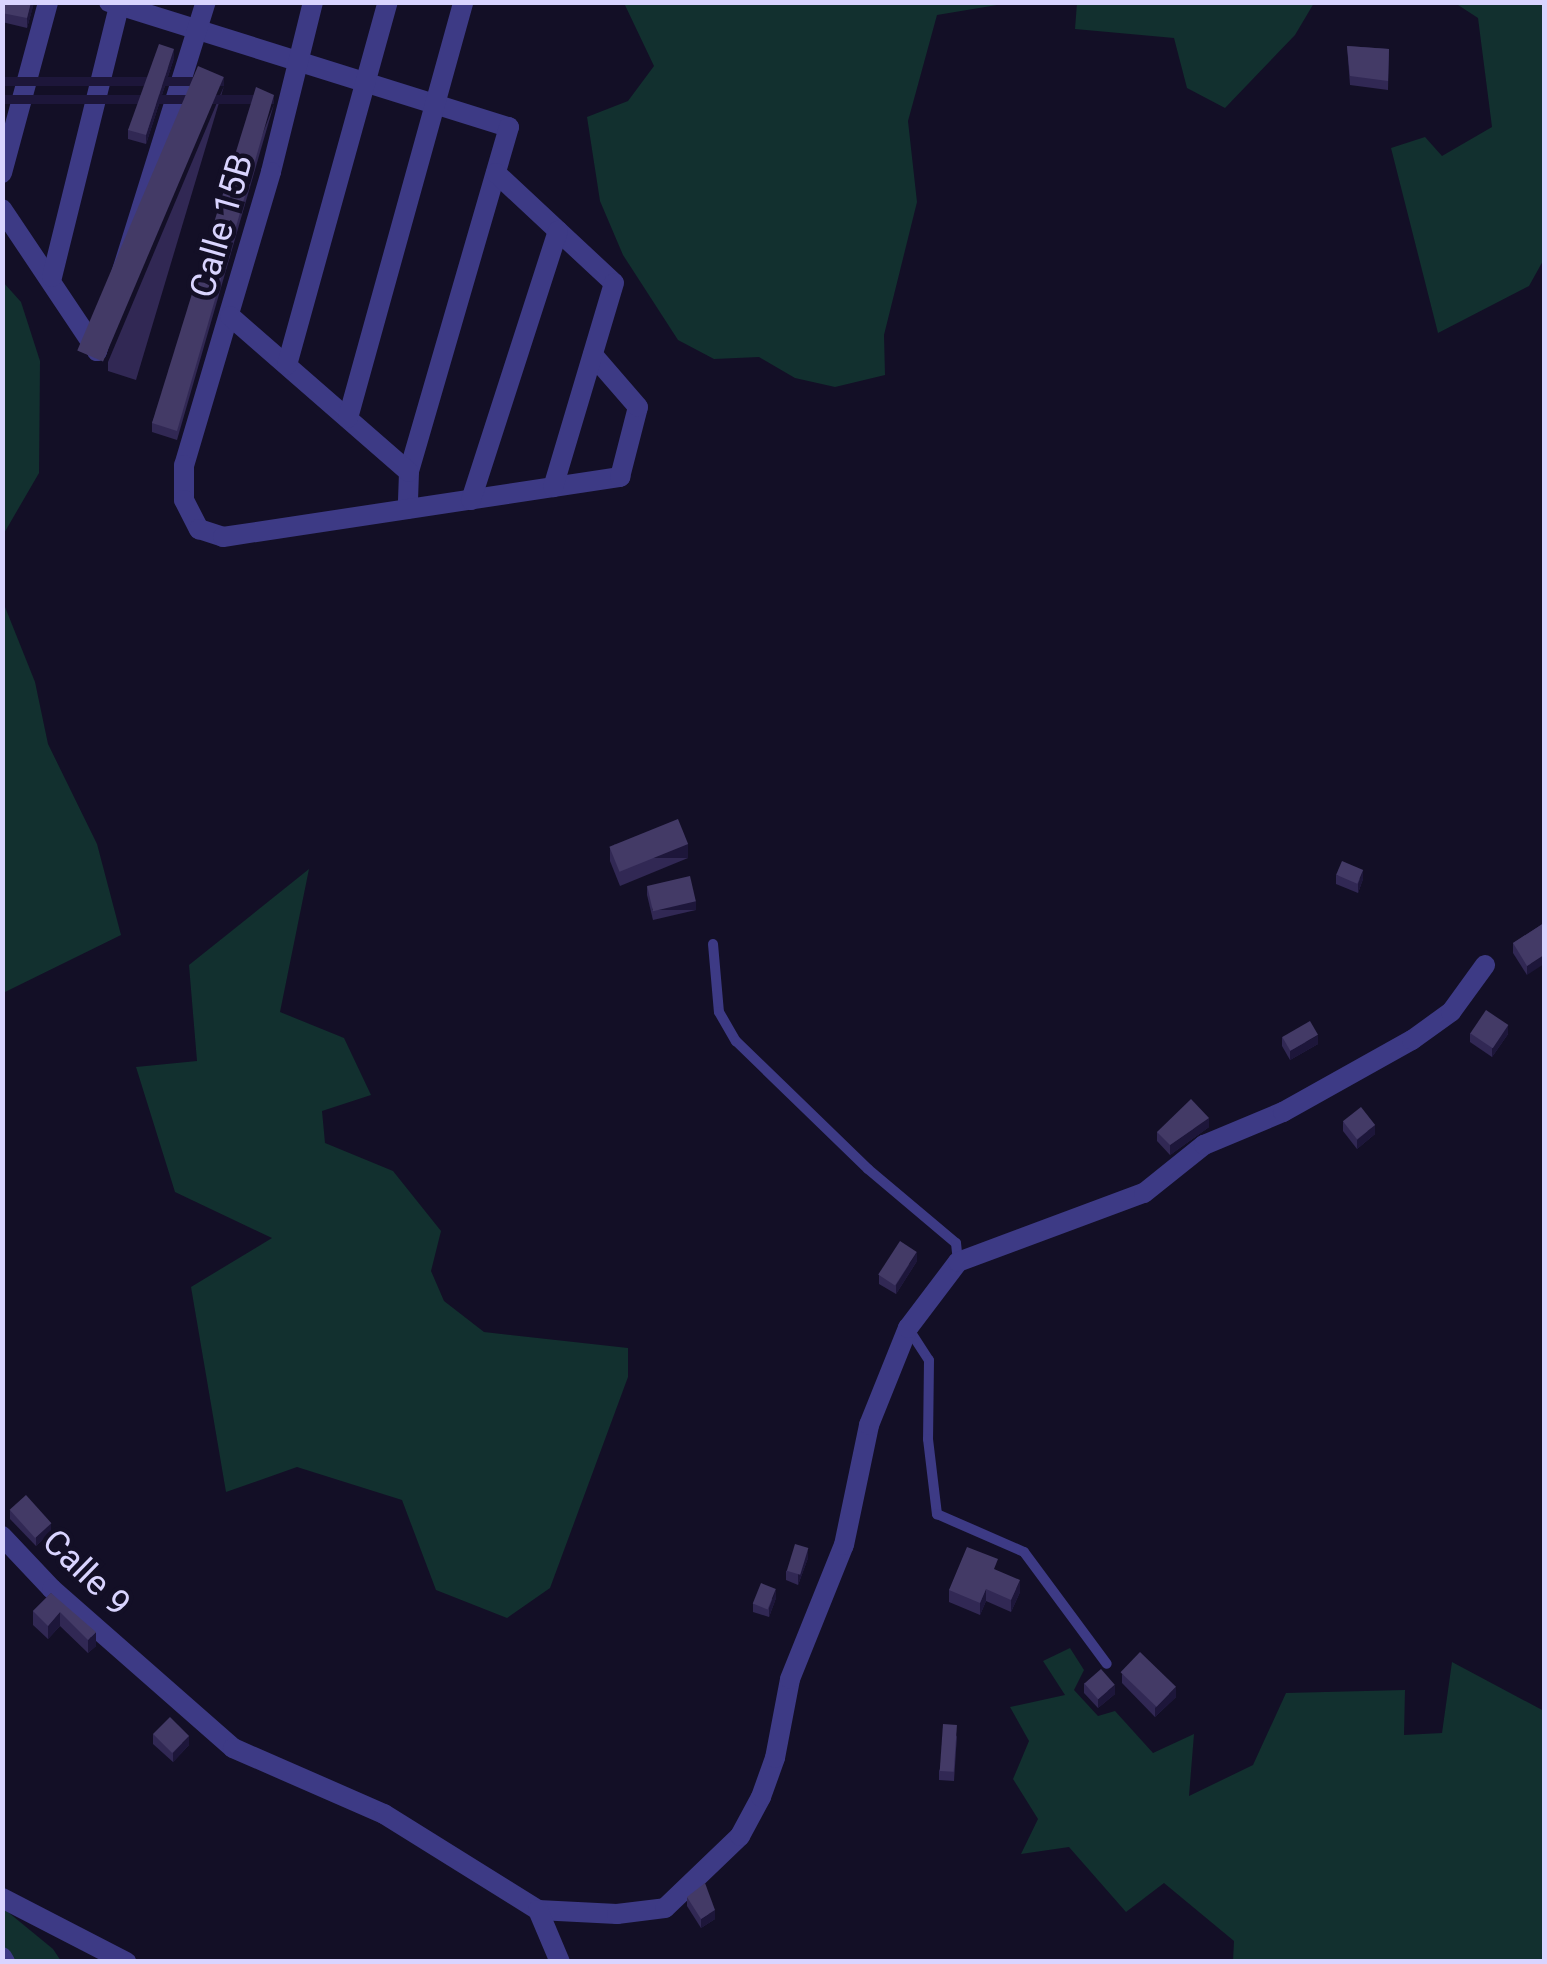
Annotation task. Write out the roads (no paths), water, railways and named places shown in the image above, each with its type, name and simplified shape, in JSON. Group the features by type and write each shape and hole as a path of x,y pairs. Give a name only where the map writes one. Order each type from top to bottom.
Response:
{"street":[{"path":"2,173 48,2"},
{"path":"2,209 52,276 97,351 206,2"},
{"name":"Calle 15B","path":"313,2 230,316 184,464 190,516 200,529 223,537 408,509"},
{"path":"286,365 388,2"},
{"path":"348,418 463,2"},
{"path":"52,276 116,4 298,66 509,127 409,472 408,509 620,477 638,407 593,355"},
{"path":"496,173 614,283 553,487"},
{"path":"471,500 558,232"},
{"path":"230,316 409,472"},
{"path":"560,1962 538,1910 617,1914 665,1908 740,1836 776,1758 790,1679 844,1545 869,1426 908,1328 958,1262 1144,1193 1204,1145 1283,1112 1412,1040 1451,1012 1484,965"},
{"name":"Calle 9","path":"2,1536 126,1656 233,1748 384,1814 538,1910"},
{"path":"2,1898 126,1962"}],"lane":[{"path":"713,944 718,1012 736,1040 868,1170 956,1243 958,1262"},
{"path":"908,1328 929,1360 928,1440 937,1514 1024,1552 1108,1664"}]}
